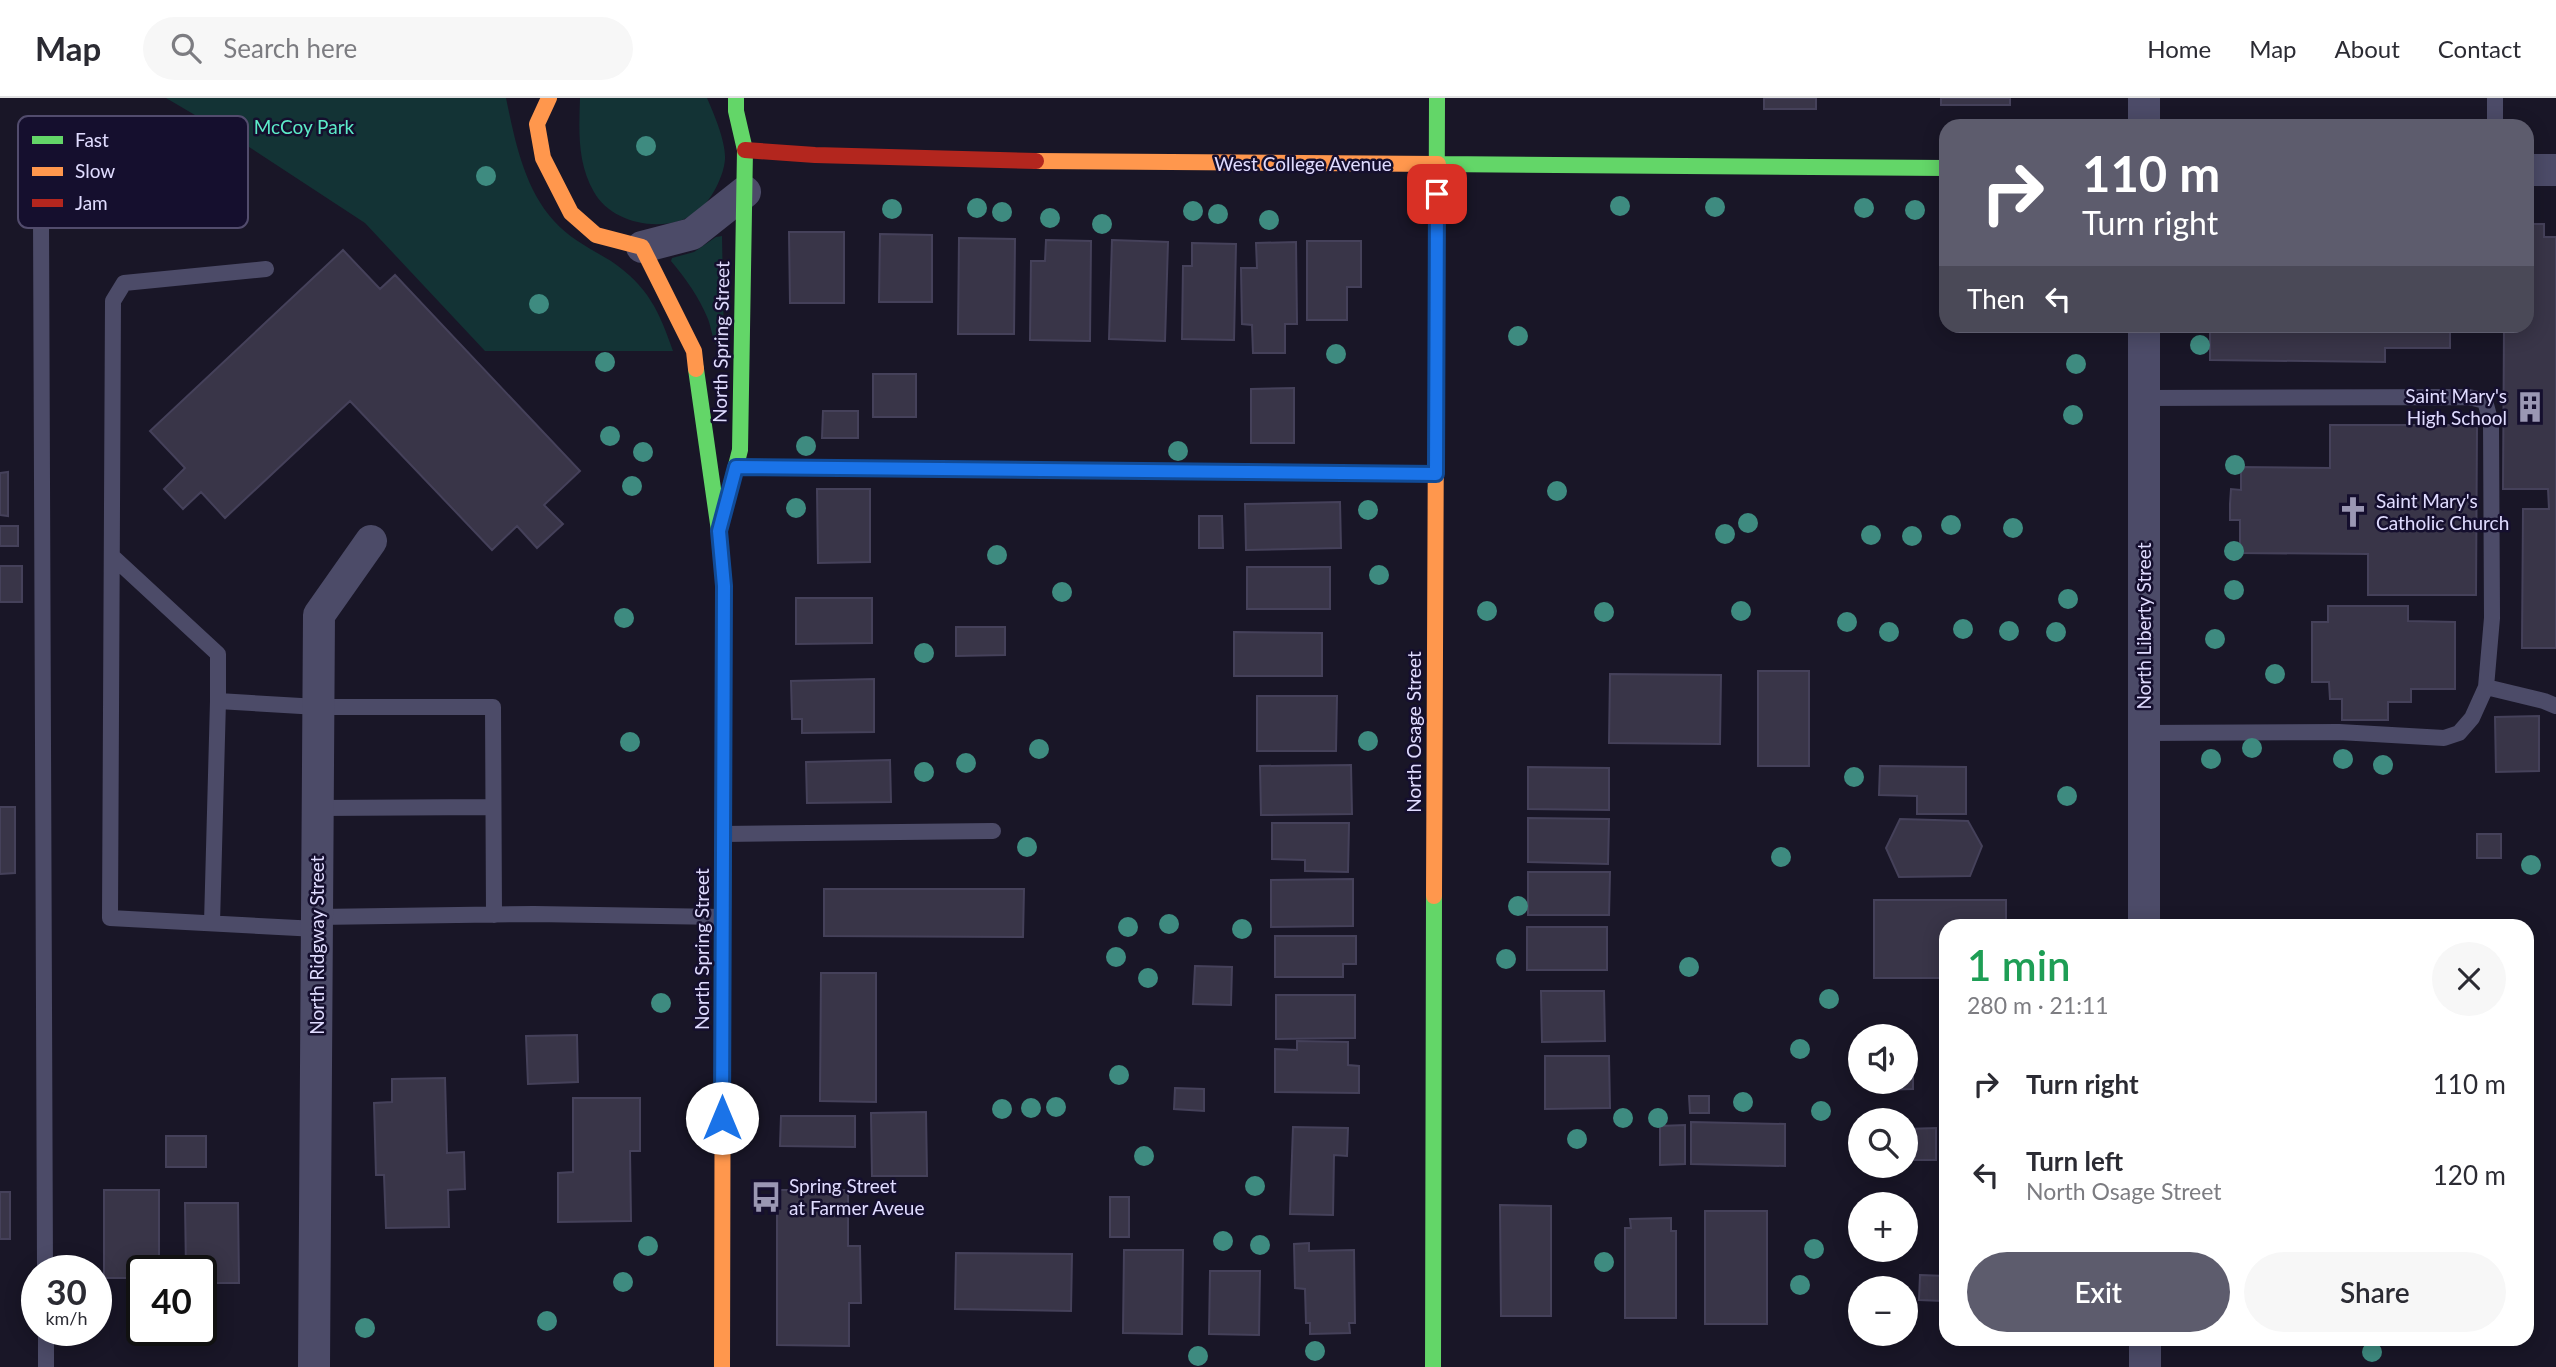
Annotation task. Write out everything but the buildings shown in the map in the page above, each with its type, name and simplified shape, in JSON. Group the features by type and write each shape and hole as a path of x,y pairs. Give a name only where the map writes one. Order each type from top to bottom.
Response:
{"street":[{"name":"North Osage Street","path":"1433,1367 1437,98"},
{"path":"2144,98 2144,119"},
{"name":"North Spring Street","path":"719,531 740,450 745,150 733,102"},
{"path":"537,107 543,158 571,213 596,235 642,247 692,234 745,192"},
{"name":"West College Avenue","path":"745,150 1033,162 1939,168"},
{"path":"2534,170 2556,170"},
{"name":"North Spring Street","path":"642,247 695,351 724,586 722,1367"},
{"name":"North Liberty Street","path":"2144,333 2144,919"},
{"name":"North Ridgway Street","path":"314,1367 318,615 371,541"},
{"path":"2145,1346 2146,1367"}],"lane":[{"path":"2495,98 2495,119"},
{"path":"41,228 45,1255"},
{"path":"266,269 124,283 113,301 110,918 212,923 317,923 494,915 723,917"},
{"path":"2143,733 2339,732 2444,738 2459,733 2472,718 2486,687 2492,590 2491,423 2485,401 2469,397 2144,398"},
{"path":"736,467 1436,474"},
{"path":"112,556 218,654 212,923"},
{"path":"2486,687 2556,706"},
{"path":"218,701 318,707 494,707 494,915"},
{"path":"317,808 494,807"},
{"path":"723,834 993,831"},
{"path":"46,1346 46,1367"}],"green space":[{"name":"McCoy Park","path":"166,98 506,98 522,163 544,208 567,233 624,270 634,280 651,300 673,351 485,351 365,223 248,146 248,116 197,116"},
{"path":"580,98 707,98 722,136 725,152 724,166 708,201 686,218 657,224 627,219 602,203 588,181 582,158"},
{"path":"722,236 724,346 720,350 701,303 671,261 672,258 694,252 716,237"}],"traffic: fast":[{"path":"724,512 740,450 745,150 736,111 736,98"},
{"path":"1436,411 1437,98"},
{"path":"1438,164 1939,168"},
{"path":"696,369 724,586 723,922"},
{"path":"1433,1367 1434,896"}],"traffic: slow":[{"path":"549,98 537,124 543,158 571,213 596,235 642,247 694,351 696,369"},
{"path":"1036,161 1438,164"},
{"path":"1434,896 1436,411"},
{"path":"722,1367 723,922"}],"traffic: jam":[{"path":"745,150 815,155 1036,161"}],"place":[{"name":"Saint Mary's High School","path":"2530,407"},
{"name":"Saint Mary's Catholic Church","path":"2353,512"},
{"name":"Spring Street at Farmer Aveue","path":"766,1197"}],"route":[{"path":"722,1118 724,586 719,531 736,467 1436,474 1437,194"}]}
